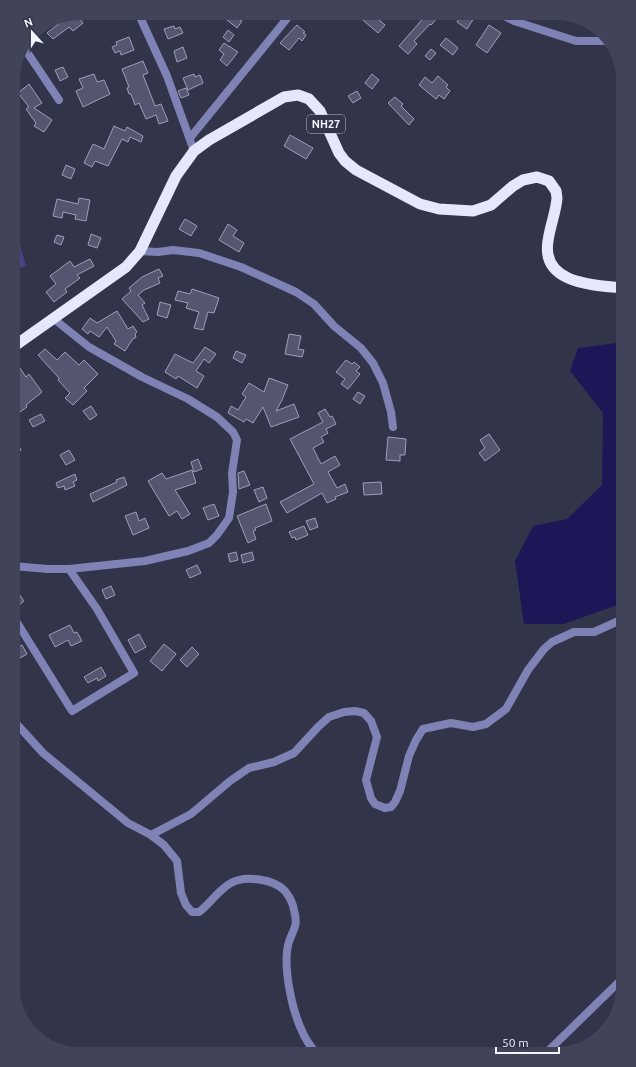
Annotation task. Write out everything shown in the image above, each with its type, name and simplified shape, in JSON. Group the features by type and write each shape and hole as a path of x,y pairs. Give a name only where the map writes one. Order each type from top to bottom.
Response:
{"highway":[{"name":"NH27","path":"20,339 54,319 126,267 140,251 176,176 194,151 209,140 284,97 298,95 309,99 320,111 339,153 345,161 356,170 420,204 439,209 474,211 491,205 513,186 523,180 537,177 549,181 556,191 557,198 548,242 549,260 553,267 564,276 589,284 616,287"}],"street":[{"path":"141,20 166,76 194,151"},
{"path":"190,138 286,20"},
{"path":"512,20 576,41 602,41"},
{"path":"27,52 59,100"},
{"path":"140,251 158,252 174,250 199,253 241,267 296,292 314,304 334,326 361,348 373,363 383,383 391,412 393,427"},
{"path":"20,567 69,569 145,560 188,552 208,543 217,535 229,518 233,492 232,473 237,440 234,432 217,417 188,399 142,377 89,347 54,319"},
{"path":"20,627 72,711 134,673 97,609 69,569"},
{"path":"151,835 191,814 230,781 249,768 274,762 294,753 329,717 344,712 355,711 364,713 371,721 377,737 366,780 371,798 375,804 385,808 391,807 400,791 409,756 423,729 451,723 473,727 486,724 506,710 528,670 544,649 552,642 574,632 594,632 616,622"},
{"path":"20,728 43,753 128,823 151,835 164,845 177,861 181,893 186,906 192,912 199,912 231,883 240,880 255,879 272,882 284,890 294,909 296,926 288,945 289,985 293,1004 302,1032 312,1047"},
{"path":"552,1047 616,985"}],"shaded area":[{"path":"20,245 26,266 20,268"},
{"path":"616,343 616,605 564,624 524,624 515,561 533,526 567,519 602,485 603,413 570,371 578,348"}],"building":[{"path":"80,20 83,23 73,31 69,27 53,39 52,29 57,25 68,21"},
{"path":"227,20 242,21 237,28"},
{"path":"363,20 379,20 385,25 378,33"},
{"path":"422,20 436,20 414,41 417,44 408,54 399,46"},
{"path":"458,20 473,20 467,29 457,22"},
{"path":"297,25 305,32 303,33 306,35 302,41 299,38 289,50 280,43"},
{"path":"489,25 501,33 487,53 476,45"},
{"path":"174,26 175,29 180,27 183,33 168,39 164,29"},
{"path":"228,30 234,35 229,42 223,37"},
{"path":"129,37 134,50 121,55 120,51 115,53 112,47 117,45 116,42"},
{"path":"446,38 458,48 453,55 440,45"},
{"path":"224,43 238,52 227,66 220,60 224,54 219,50"},
{"path":"183,47 187,58 177,62 174,51"},
{"path":"431,49 436,53 430,60 425,56"},
{"path":"143,61 148,73 143,75 155,106 161,104 168,121 159,124 156,115 146,119 139,103 135,105 131,94 129,94 127,88 129,87 122,69"},
{"path":"63,67 68,77 60,81 55,70"},
{"path":"94,74 97,82 104,80 110,94 83,107 76,91 83,88 79,79"},
{"path":"194,74 195,77 200,75 203,83 188,90 183,78"},
{"path":"372,74 379,80 372,89 365,83"},
{"path":"438,76 448,85 446,87 450,91 444,99 439,95 436,99 419,85 425,77 432,83"},
{"path":"29,84 42,103 34,108 52,120 44,132 34,126 36,123 26,109 29,107 20,96 20,91"},
{"path":"186,88 189,95 181,98 178,91"},
{"path":"357,91 361,98 353,103 348,96"},
{"path":"395,97 403,104 401,106 414,119 409,125 388,103"},
{"path":"114,126 125,131 127,127 143,136 141,142 130,137 128,142 122,139 108,166 95,161 92,167 84,163 93,144 104,149"},
{"path":"290,135 313,148 306,159 284,146"},
{"path":"66,165 75,169 71,179 62,175"},
{"path":"79,198 90,200 86,221 75,219 76,215 63,212 62,218 53,216 57,199 78,204"},
{"path":"185,219 197,226 191,236 179,229"},
{"path":"228,224 237,230 233,236 244,243 239,252 219,240"},
{"path":"91,234 101,238 97,248 88,245"},
{"path":"57,235 64,237 61,245 54,242"},
{"path":"90,259 94,266 77,275 80,278 65,289 67,292 54,302 46,292 56,284 50,276 70,261 74,267"},
{"path":"159,269 163,276 158,278 160,283 144,290 138,295 145,303 142,305 149,319 143,322 122,299 131,291 129,288 142,277"},
{"path":"192,289 219,298 214,313 208,312 203,330 194,328 199,312 186,308 188,303 175,300 178,291 190,294"},
{"path":"160,302 171,305 167,318 157,315"},
{"path":"117,311 128,329 133,326 137,332 135,334 136,337 132,340 125,351 114,344 116,341 107,327 99,337 90,331 88,334 82,329 90,318 97,323"},
{"path":"289,334 301,336 298,349 304,350 302,357 285,354"},
{"path":"205,347 216,354 209,363 204,359 196,371 204,376 197,388 178,376 176,379 165,372 175,354 193,363"},
{"path":"45,349 57,360 65,352 79,365 84,360 98,374 84,388 87,391 73,405 65,398 70,393 58,380 59,378 38,355"},
{"path":"236,351 246,355 242,363 233,358"},
{"path":"346,360 352,364 354,362 360,367 356,371 360,374 348,389 341,384 345,379 336,372"},
{"path":"20,368 26,377 29,374 42,392 26,405 27,407 20,412"},
{"path":"269,378 288,385 276,411 294,404 299,417 271,427 263,407 253,423 246,419 244,422 228,413 231,406 238,410 246,397 242,394 249,383 264,392"},
{"path":"358,392 365,396 360,404 353,399"},
{"path":"91,406 97,415 90,420 83,411"},
{"path":"325,409 330,417 332,416 336,424 326,429 328,433 321,437 324,442 313,448 321,464 335,456 340,465 328,472 337,488 345,484 348,492 335,497 336,499 327,503 322,493 287,513 280,502 314,484 290,439 323,422 318,413"},
{"path":"41,414 45,421 33,427 29,420"},
{"path":"489,434 500,450 485,461 479,453 485,448 480,440"},
{"path":"388,437 406,439 405,455 400,455 400,461 386,460"},
{"path":"69,450 75,460 66,465 60,455"},
{"path":"198,459 202,469 194,472 191,462"},
{"path":"192,470 196,483 175,490 190,514 182,519 177,511 169,516 148,481 162,473 166,479"},
{"path":"244,471 250,485 239,489 238,473"},
{"path":"75,474 77,480 73,482 75,486 65,490 64,486 58,488 56,483"},
{"path":"124,477 127,485 93,502 90,494 117,482 116,480"},
{"path":"381,482 382,494 364,495 363,483"},
{"path":"263,487 267,498 259,502 254,490"},
{"path":"214,504 219,516 208,520 203,508"},
{"path":"266,504 272,521 255,528 256,530 253,531 256,539 248,543 237,516"},
{"path":"136,512 139,521 145,518 149,528 133,535 125,516"},
{"path":"315,518 318,527 310,530 306,521"},
{"path":"304,526 308,535 296,540 295,537 292,538 289,532"},
{"path":"236,552 238,560 230,562 228,554"},
{"path":"252,552 254,560 243,563 241,555"},
{"path":"197,565 201,573 190,578 186,570"},
{"path":"111,586 115,595 106,599 102,590"},
{"path":"20,596 24,601 20,604"},
{"path":"70,625 74,633 77,632 82,641 71,646 68,640 55,647 49,635"},
{"path":"139,634 146,647 135,653 128,640"},
{"path":"164,644 176,654 162,671 150,661"},
{"path":"22,645 27,654 20,658 20,646"},
{"path":"192,647 199,654 187,667 180,660"},
{"path":"101,667 106,676 98,681 97,678 88,683 84,677"}]}
